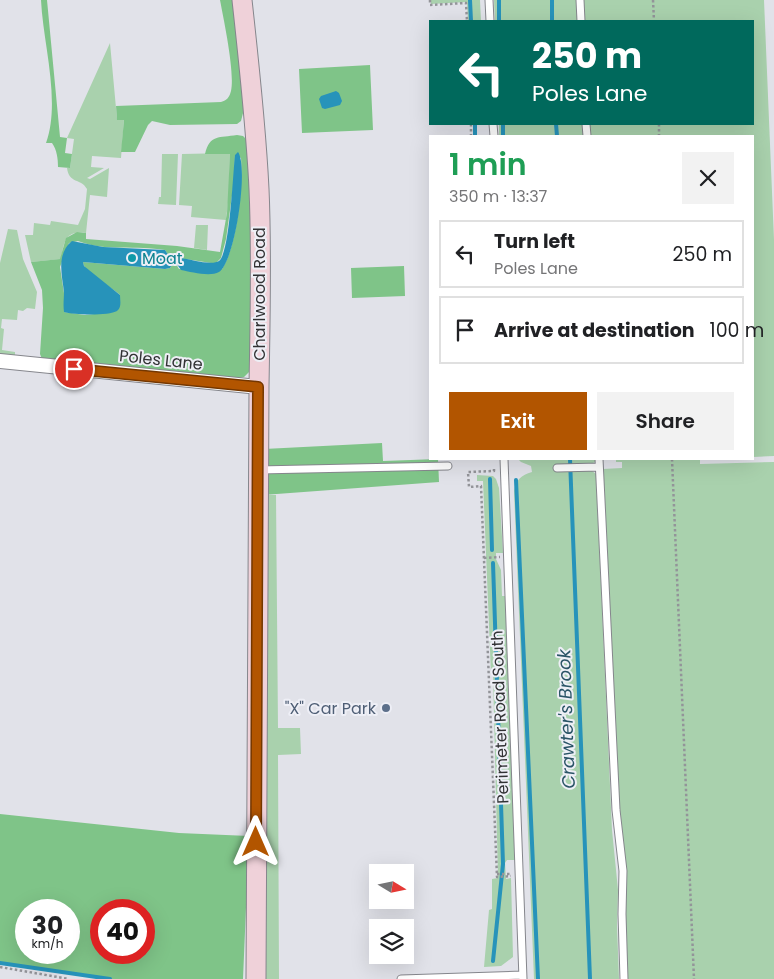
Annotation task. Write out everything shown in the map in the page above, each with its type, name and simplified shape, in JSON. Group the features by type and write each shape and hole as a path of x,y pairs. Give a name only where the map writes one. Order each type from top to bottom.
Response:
{"street":[{"name":"Charlwood Road","path":"242,0 255,127 259,192 261,304 258,387 256,979"},
{"name":"Poles Lane","path":"0,361 258,387"}],"lane":[{"path":"489,0 490,20"},
{"path":"580,0 582,20"},
{"name":"Perimeter Road South","path":"401,979 523,977 504,460"},
{"path":"556,468 573,468 599,463 616,810 623,871 624,979"},
{"path":"258,470 448,466"}],"path":[{"path":"430,0 430,5 466,3 467,20"},
{"path":"653,0 654,20"},
{"path":"672,460 694,979"},
{"path":"494,463 494,471 468,472 469,487 482,486 498,875 507,875"},
{"path":"0,967 69,979"}],"green space":[{"path":"41,0 47,0 60,137 67,138 65,153 72,154 70,168 58,167 54,146 52,143 46,143 50,127 52,91"},
{"path":"220,0 233,0 244,109 241,121 237,124 170,125 152,121 148,125 135,152 121,152 124,120 117,120 116,106 221,102 229,97 232,72"},
{"path":"431,0 480,0 481,20 468,20 467,2 431,4"},
{"path":"494,0 578,0 579,20 495,20"},
{"path":"583,0 764,0 774,240 774,456 754,457 754,135 589,135 589,125 754,125 754,20 584,20"},
{"path":"110,43 117,119 124,119 121,158 92,156 91,167 104,168 87,178 90,179 109,168 107,197 90,195 86,233 74,233 67,238 61,259 31,262 25,235 33,235 34,223 50,225 51,221 78,225 85,209 87,189 68,173 67,168 70,168 74,139 67,138"},
{"path":"370,65 373,130 302,133 299,69"},
{"path":"499,125 583,125 583,135 499,135"},
{"path":"243,136 247,140 253,205 251,370 244,377 229,380 42,359 40,354 43,308 42,290 31,262 60,259 66,238 77,232 86,233 86,239 177,246 220,252 227,213 230,154 205,154 210,143 216,138","holes":["235,155 241,158 241,184 238,215 232,246 227,259 222,269 179,269 176,264 179,258 211,263 216,263 221,258 226,239 234,181","78,241 99,246 165,250 173,263 170,268 165,269 83,262 88,271 120,295 112,312 85,315 64,312 64,293 60,267 69,243"]},
{"path":"230,153 226,220 191,217 192,206 179,205 182,154"},
{"path":"162,154 178,154 176,205 158,204 159,197 161,197"},
{"path":"196,225 208,225 207,250 194,248"},
{"path":"8,229 17,230 23,259 37,292 35,309 18,310 17,320 2,319 1,328 4,329 2,350 15,352 15,355 30,358 0,356 0,263"},
{"path":"404,266 405,296 352,298 351,268"},
{"path":"382,443 383,461 438,460 439,482 263,495 264,449"},
{"path":"519,460 596,460 591,464 557,464 557,472 592,471 596,474 612,830 618,890 619,979 534,979 514,491 520,478 532,472 531,466"},
{"path":"616,460 700,460 700,464 774,462 774,979 626,979 603,469 622,468 622,462 616,462"},
{"path":"477,475 493,476 499,488 503,553 496,553 496,559 501,570 502,596 505,596 516,860 507,860 505,863 506,879 511,878 513,957 501,966 484,967 489,910 492,909 492,879 498,878 493,674 491,674 483,481 477,481"},
{"path":"263,495 276,495 278,728 300,728 301,754 278,755 279,979 265,979"},
{"path":"0,814 179,833 249,836 243,979 110,979 0,963"}],"water":[{"path":"336,91 339,93 342,101 340,105 322,108 319,99 321,96"},
{"path":"238,152 242,176 239,214 225,265 219,272 206,274 181,270 176,263 181,258 206,263 216,262 223,255 228,228 235,155"},
{"path":"72,241 103,247 165,250 173,262 176,263 173,263 170,268 165,269 83,262 84,266 120,295 120,308 113,313 99,314 64,312 61,265 64,252"}],"waterway":[{"path":"470,0 471,20"},
{"path":"499,0 499,20"},
{"name":"Crawter's Brook","path":"552,0 552,20"},
{"path":"475,125 475,135"},
{"path":"503,125 503,135"},
{"name":"Crawter's Brook","path":"556,125 557,135"},
{"name":"Crawter's Brook","path":"570,460 590,979"},
{"path":"490,479 492,550"},
{"path":"516,480 538,979"},
{"path":"493,563 503,864 493,961"},
{"path":"0,963 110,979"}],"place":[{"name":"Moat","path":"132,258"},
{"name":"\"X\" Car Park","path":"386,708"}],"route":[{"path":"74,369 258,387 256,842"}]}
